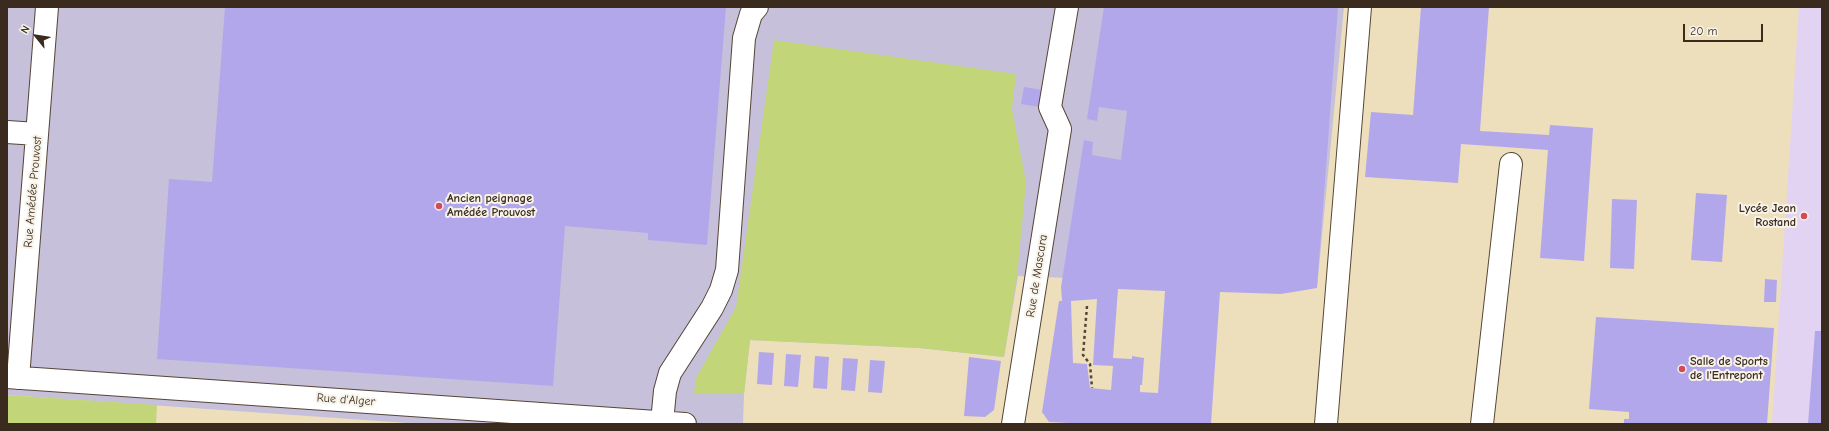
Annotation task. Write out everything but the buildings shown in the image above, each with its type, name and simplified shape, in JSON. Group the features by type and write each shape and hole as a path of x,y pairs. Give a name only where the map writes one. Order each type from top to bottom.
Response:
{"street":[{"name":"Rue Amédée Prouvost","path":"12,377 37,134 48,7"},
{"path":"662,422 665,391 670,373 712,308 721,290 727,270 744,38 752,14 757,7"},
{"name":"Rue de Mascara","path":"1013,424 1060,129 1050,107 1067,7"},
{"path":"1326,424 1360,7"},
{"path":"7,132 37,134"},
{"path":"1482,424 1511,164"},
{"name":"Rue d'Alger","path":"12,377 685,424"}],"path":[{"path":"1087,306 1083,355 1090,364 1092,388"}],"shaded area":[{"path":"7,7 1344,7 1317,288 1018,276 1004,357 919,348 750,340 744,394 743,424 422,424 7,395"},
{"name":"Lycée Jean Rostand","path":"1799,7 1822,7 1822,424 1772,424"}],"green space":[{"path":"774,40 1016,74 1012,109 1026,182 1017,276 1004,357 919,348 750,340 744,394 694,394 696,378 736,307"},
{"path":"7,395 157,405 156,424 7,424"}],"place":[{"name":"Ancien peignage Amédée Prouvost","path":"439,206"},
{"name":"Lycée Jean Rostand","path":"1804,216"},
{"name":"Salle de Sports de l'Entrepont","path":"1682,369"}]}
